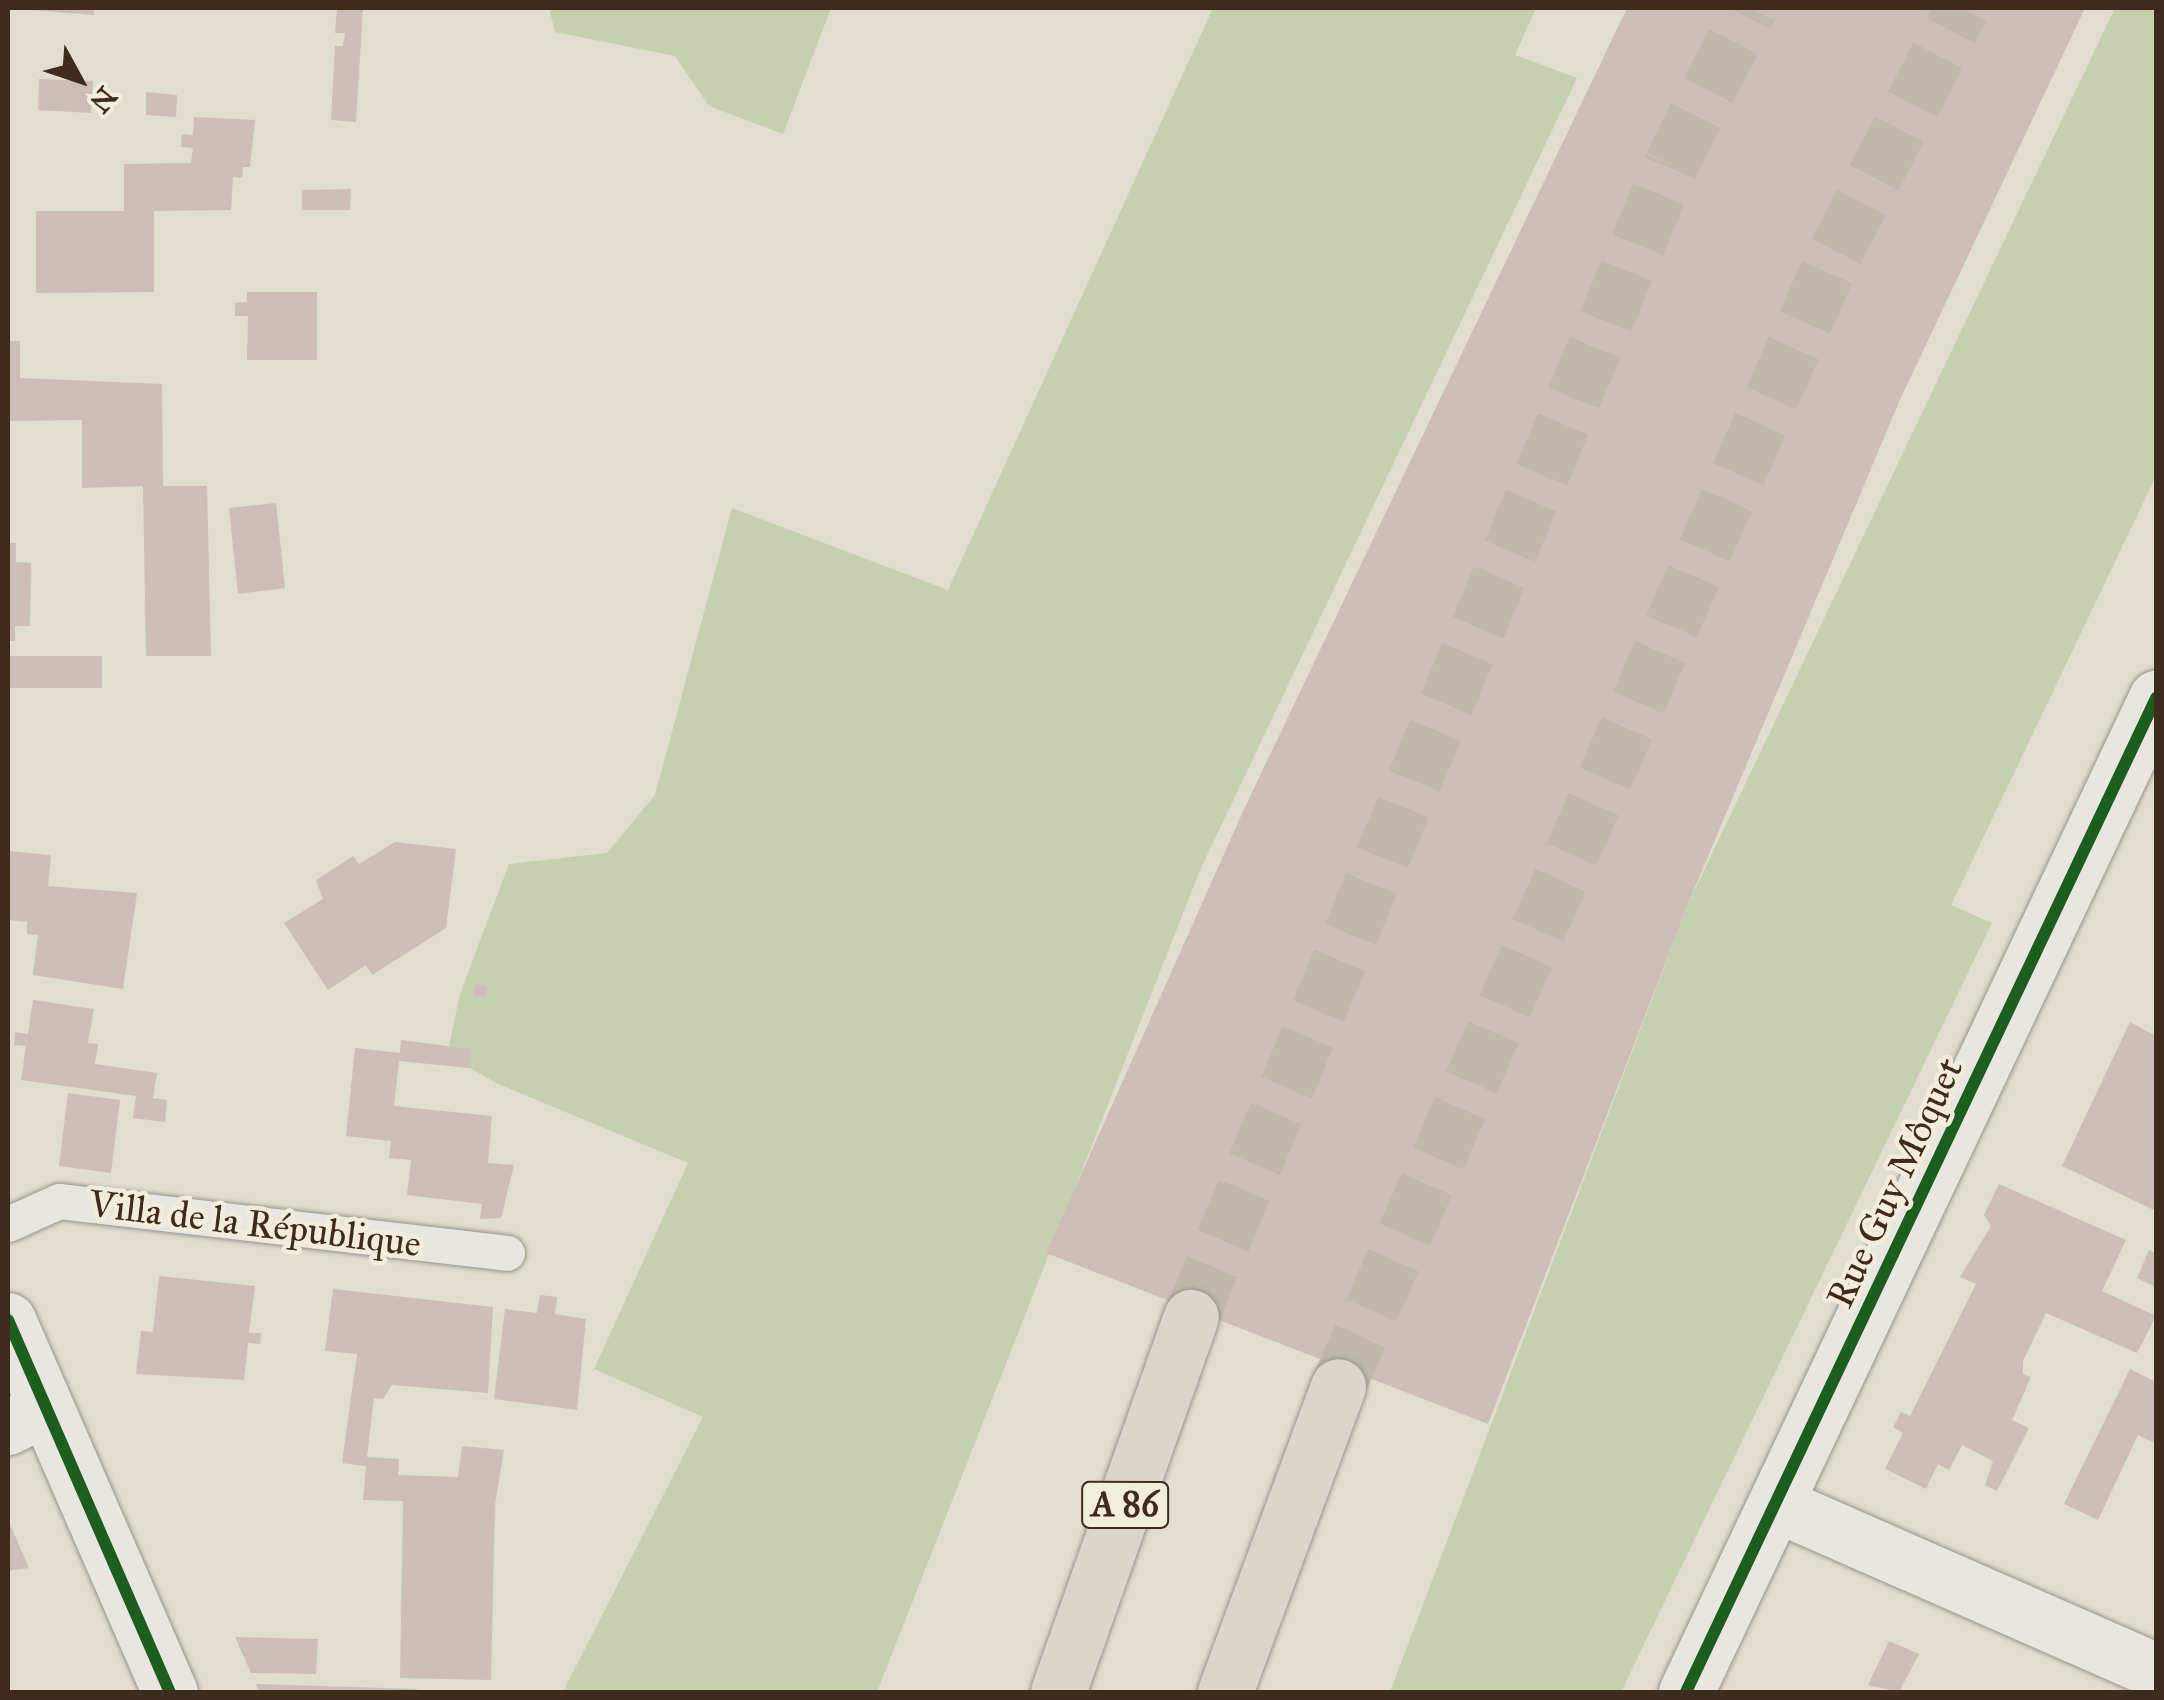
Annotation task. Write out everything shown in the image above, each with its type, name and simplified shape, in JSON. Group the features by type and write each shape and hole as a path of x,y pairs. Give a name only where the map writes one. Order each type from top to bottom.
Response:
{"highway":[{"name":"A 86","path":"1058,1692 1191,1318"},
{"path":"1225,1692 1338,1386"}],"street":[{"name":"Rue Guy Môquet","path":"1686,1692 2156,698"},
{"path":"8,1320 26,1418 170,1692"},
{"path":"1776,1504 2156,1671"}],"lane":[{"name":"Villa de la République","path":"8,1224 59,1201 507,1253"}],"green space":[{"path":"549,8 831,8 783,134 709,106 675,56 555,32"},
{"path":"1213,8 1536,8 1515,55 1577,78 1200,870 877,1692 563,1692 703,1417 594,1369 688,1163 496,1083 447,1055 460,994 509,864 607,853 655,795 732,508 948,590"},
{"path":"2115,8 2156,8 2156,476 1951,905 1992,923 1621,1692 1390,1692 1688,904"}],"building":[{"path":"94,8 94,15 31,10"},
{"path":"337,8 363,8 356,122 331,120 335,46 343,46 345,33 335,33"},
{"path":"1627,8 2085,8 1899,402 1688,904 1488,1424 1046,1253 1245,807"},
{"path":"39,79 93,81 91,113 38,110"},
{"path":"146,92 177,95 176,117 146,115"},
{"path":"194,117 255,120 250,167 243,167 242,178 233,177 231,210 154,211 154,292 36,293 36,211 124,211 124,164 191,163 193,148 181,147 182,134 193,135"},
{"path":"351,189 350,210 302,210 302,190"},
{"path":"247,292 317,292 317,360 247,360 248,316 235,316 235,303 247,302"},
{"path":"8,341 20,341 20,378 162,384 163,486 207,486 211,656 146,656 143,486 82,488 82,420 8,421"},
{"path":"276,503 285,588 238,594 229,508"},
{"path":"8,543 16,543 16,562 31,563 30,626 15,626 15,641 8,641"},
{"path":"8,656 102,656 102,688 8,688"},
{"path":"395,842 456,849 446,928 372,975 366,965 328,990 284,923 323,899 316,880 353,856 359,864"},
{"path":"8,851 51,855 48,886 137,893 123,989 33,975 38,935 27,934 27,922 8,920"},
{"path":"475,985 487,986 486,997 474,996"},
{"path":"33,1000 94,1009 88,1043 98,1044 95,1064 157,1073 153,1098 167,1100 165,1122 133,1118 136,1096 21,1080 26,1046 14,1045 15,1032 28,1034"},
{"path":"2130,1022 2156,1036 2156,1211 2062,1166"},
{"path":"401,1040 471,1049 469,1068 399,1061 394,1106 492,1116 488,1163 514,1165 501,1218 480,1219 482,1204 407,1195 411,1160 389,1158 391,1141 346,1136 355,1048 400,1053"},
{"path":"68,1093 120,1100 111,1173 59,1166"},
{"path":"1999,1184 2126,1240 2102,1291 2156,1316 2137,1353 2046,1313 2023,1361 2023,1374 2031,1377 2012,1420 2029,1428 1997,1491 1985,1485 1993,1461 1962,1445 1949,1470 1938,1464 1926,1489 1885,1469 1903,1433 1893,1427 1901,1412 1910,1416 1976,1284 1960,1277 1991,1226 1984,1215"},
{"path":"2149,1250 2156,1253 2156,1287 2137,1278"},
{"path":"159,1276 255,1286 249,1333 261,1333 260,1344 248,1343 244,1380 136,1374 141,1331 153,1332"},
{"path":"333,1289 493,1307 488,1393 392,1385 383,1399 374,1398 367,1457 399,1459 398,1475 458,1477 462,1446 504,1450 495,1505 491,1680 400,1678 403,1501 363,1500 366,1466 342,1463 357,1354 325,1351"},
{"path":"540,1295 557,1297 555,1314 586,1319 577,1410 494,1399 505,1309 537,1313"},
{"path":"2130,1369 2156,1382 2156,1444 2138,1435 2098,1520 2064,1504"},
{"path":"8,1520 29,1568 8,1571"},
{"path":"235,1637 318,1639 316,1674 251,1673"},
{"path":"1889,1641 1919,1654 1899,1692 1868,1685"},
{"path":"256,1684 417,1689 417,1692 259,1692"}],"tunnel":[{"path":"1191,1317 1671,164 1750,8"},
{"path":"1338,1386 1836,251 1962,8"}],"cycle path":[{"path":"1686,1692 2156,698"},
{"path":"8,1320 170,1692"}]}
